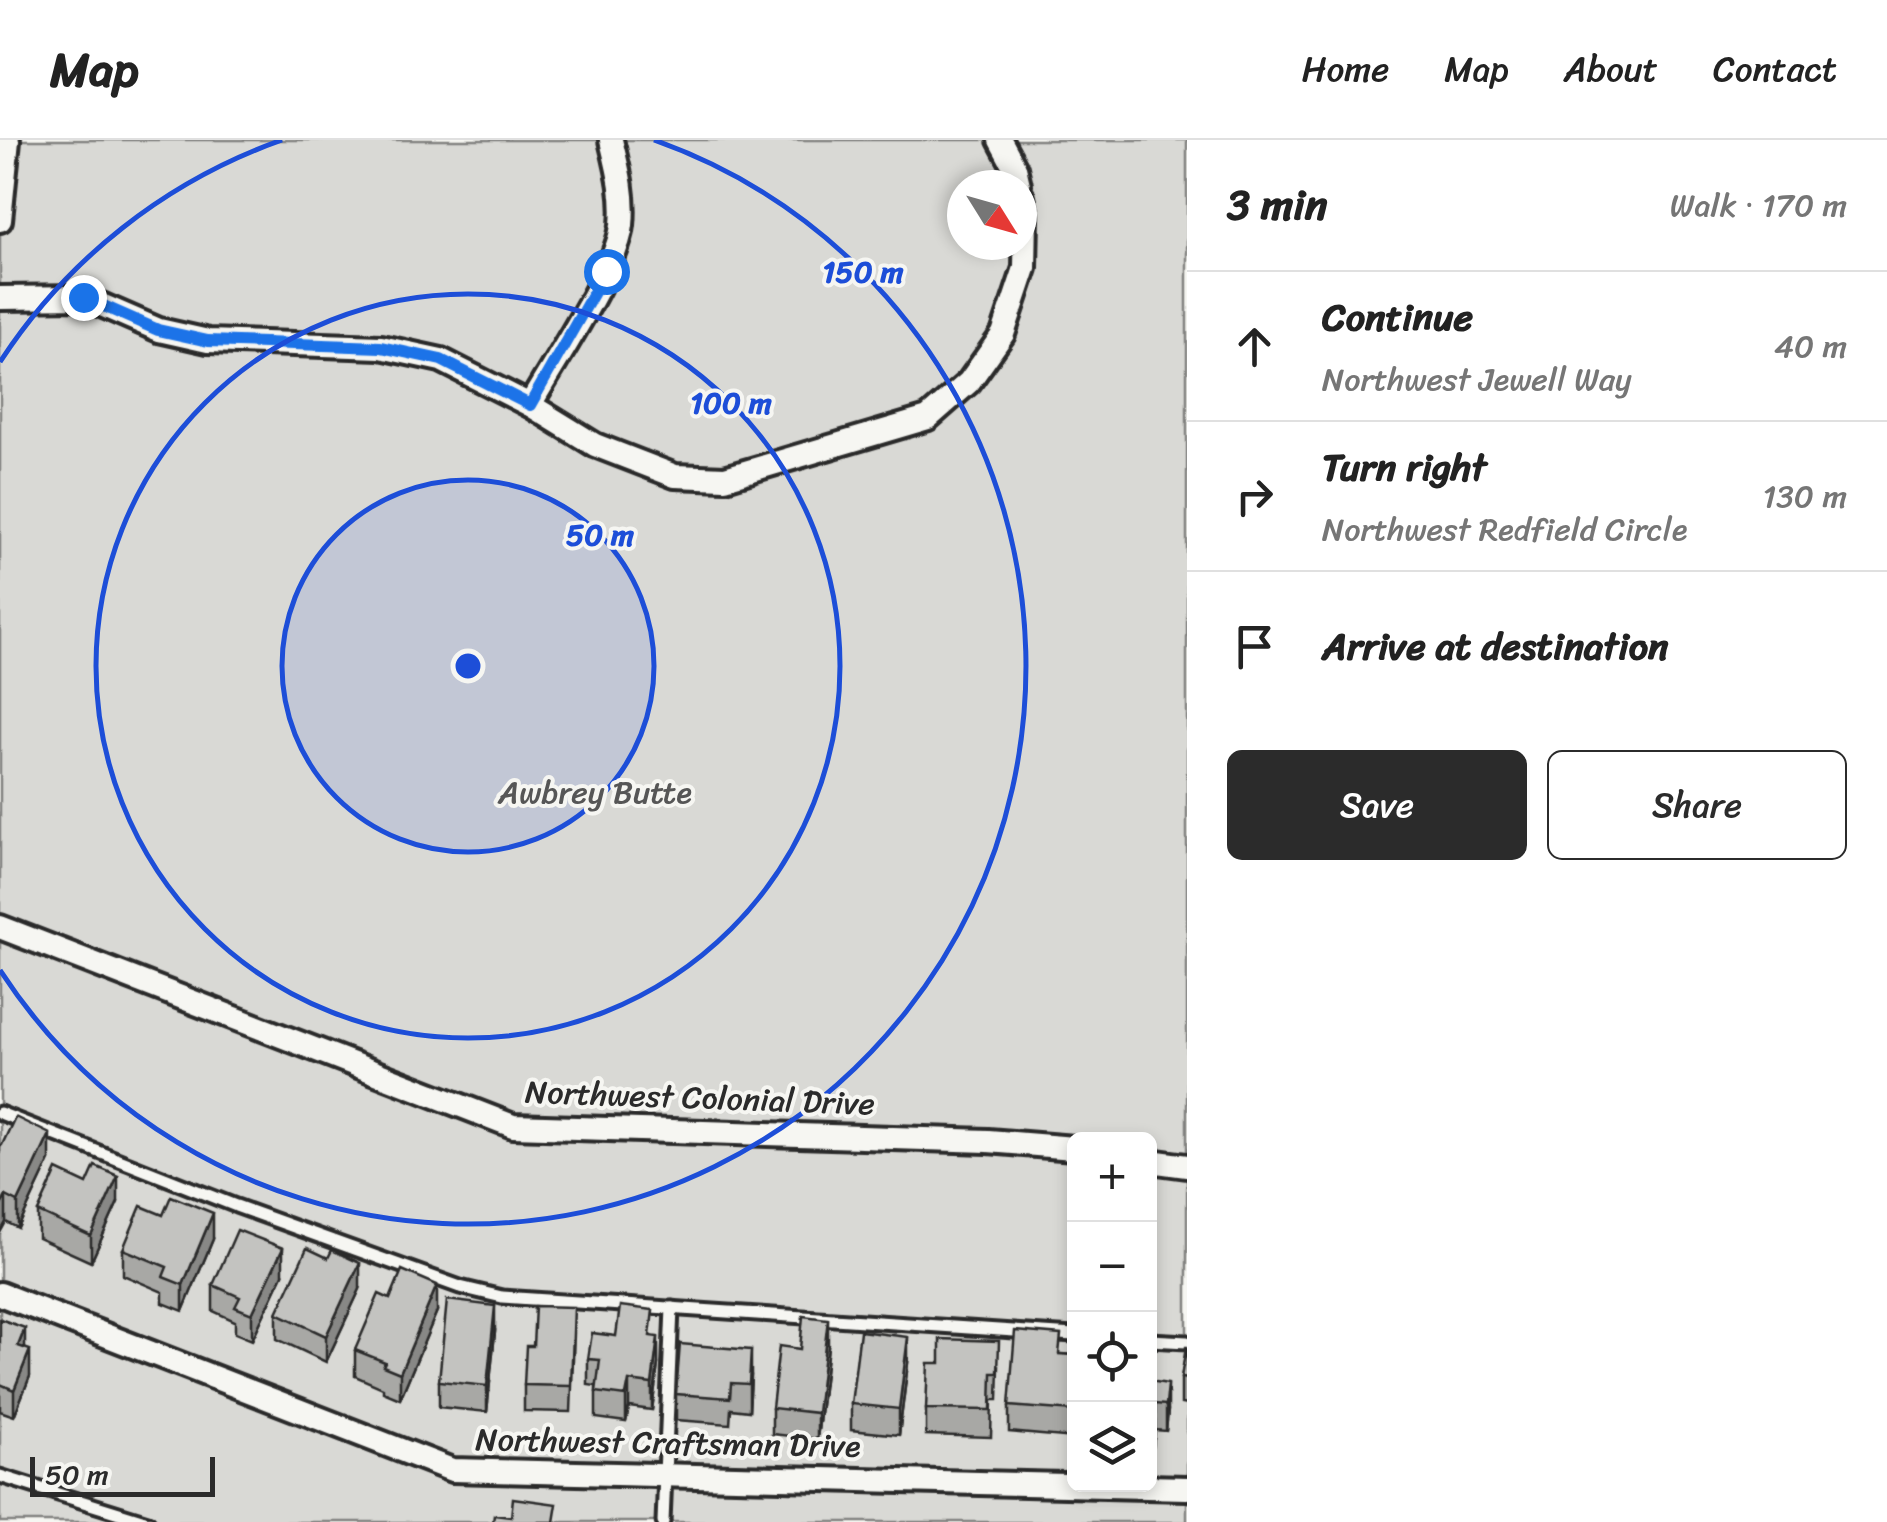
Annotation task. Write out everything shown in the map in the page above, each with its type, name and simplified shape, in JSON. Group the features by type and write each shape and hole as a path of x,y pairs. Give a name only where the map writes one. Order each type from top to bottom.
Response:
{"street":[{"path":"0,220 8,140"},
{"path":"530,405 606,271 622,229 622,185 611,140"},
{"path":"1000,140 1015,170"},
{"path":"0,298 83,297 158,330 208,341 381,347 441,360 530,405 594,445 675,476 725,478 928,418 969,382 1003,334 1025,260"},
{"name":"Northwest Colonial Drive","path":"0,927 513,1126 988,1140 1067,1147"},
{"path":"1157,1161 1187,1166"},
{"name":"Northwest Craftsman Drive","path":"0,1294 452,1470 1187,1488"}],"lane":[{"path":"0,1113 236,1206 460,1287 502,1297 1067,1335"},
{"path":"662,1522 672,1308"},
{"path":"1157,1340 1187,1342"},
{"path":"0,1476 148,1522"}],"green space":[{"name":"Awbrey Butte","path":"0,140 1187,140 1187,1522 0,1522"}],"building":[{"path":"15,1117 50,1134 18,1202 6,1196 0,1207 0,1145"},
{"path":"95,1166 118,1176 91,1236 38,1212 57,1170 87,1184"},
{"path":"171,1196 213,1213 183,1285 163,1277 167,1267 123,1249 141,1206 163,1215"},
{"path":"237,1230 283,1248 252,1314 235,1307 240,1297 213,1285"},
{"path":"307,1248 328,1258 332,1250 360,1263 326,1336 277,1313"},
{"path":"402,1270 437,1285 400,1373 355,1350 379,1294 390,1299"},
{"path":"447,1300 495,1306 487,1386 439,1381"},
{"path":"535,1306 574,1307 571,1386 524,1385 526,1346 533,1346"},
{"path":"620,1306 653,1310 650,1336 658,1337 652,1384 629,1381 626,1396 596,1392 600,1360 588,1359 592,1333 616,1336"},
{"path":"803,1316 828,1319 817,1413 772,1408 779,1346 800,1349"},
{"path":"0,1319 25,1328 18,1346 30,1350 14,1390 0,1384"},
{"path":"860,1331 908,1337 899,1409 851,1404"},
{"path":"1015,1331 1061,1335 1059,1354 1067,1355 1067,1410 1009,1406"},
{"path":"940,1339 999,1341 998,1373 992,1373 991,1410 926,1409 928,1363 940,1363"},
{"path":"680,1344 751,1350 749,1384 731,1383 730,1398 676,1394"},
{"path":"1187,1347 1187,1379 1181,1378"},
{"path":"1157,1382 1168,1384 1166,1405 1157,1404"},
{"path":"513,1498 557,1504 554,1522 493,1522 494,1515 511,1517"}],"route":[{"path":"83,297 158,330 208,341 381,347 441,360 530,405 606,271"}]}
